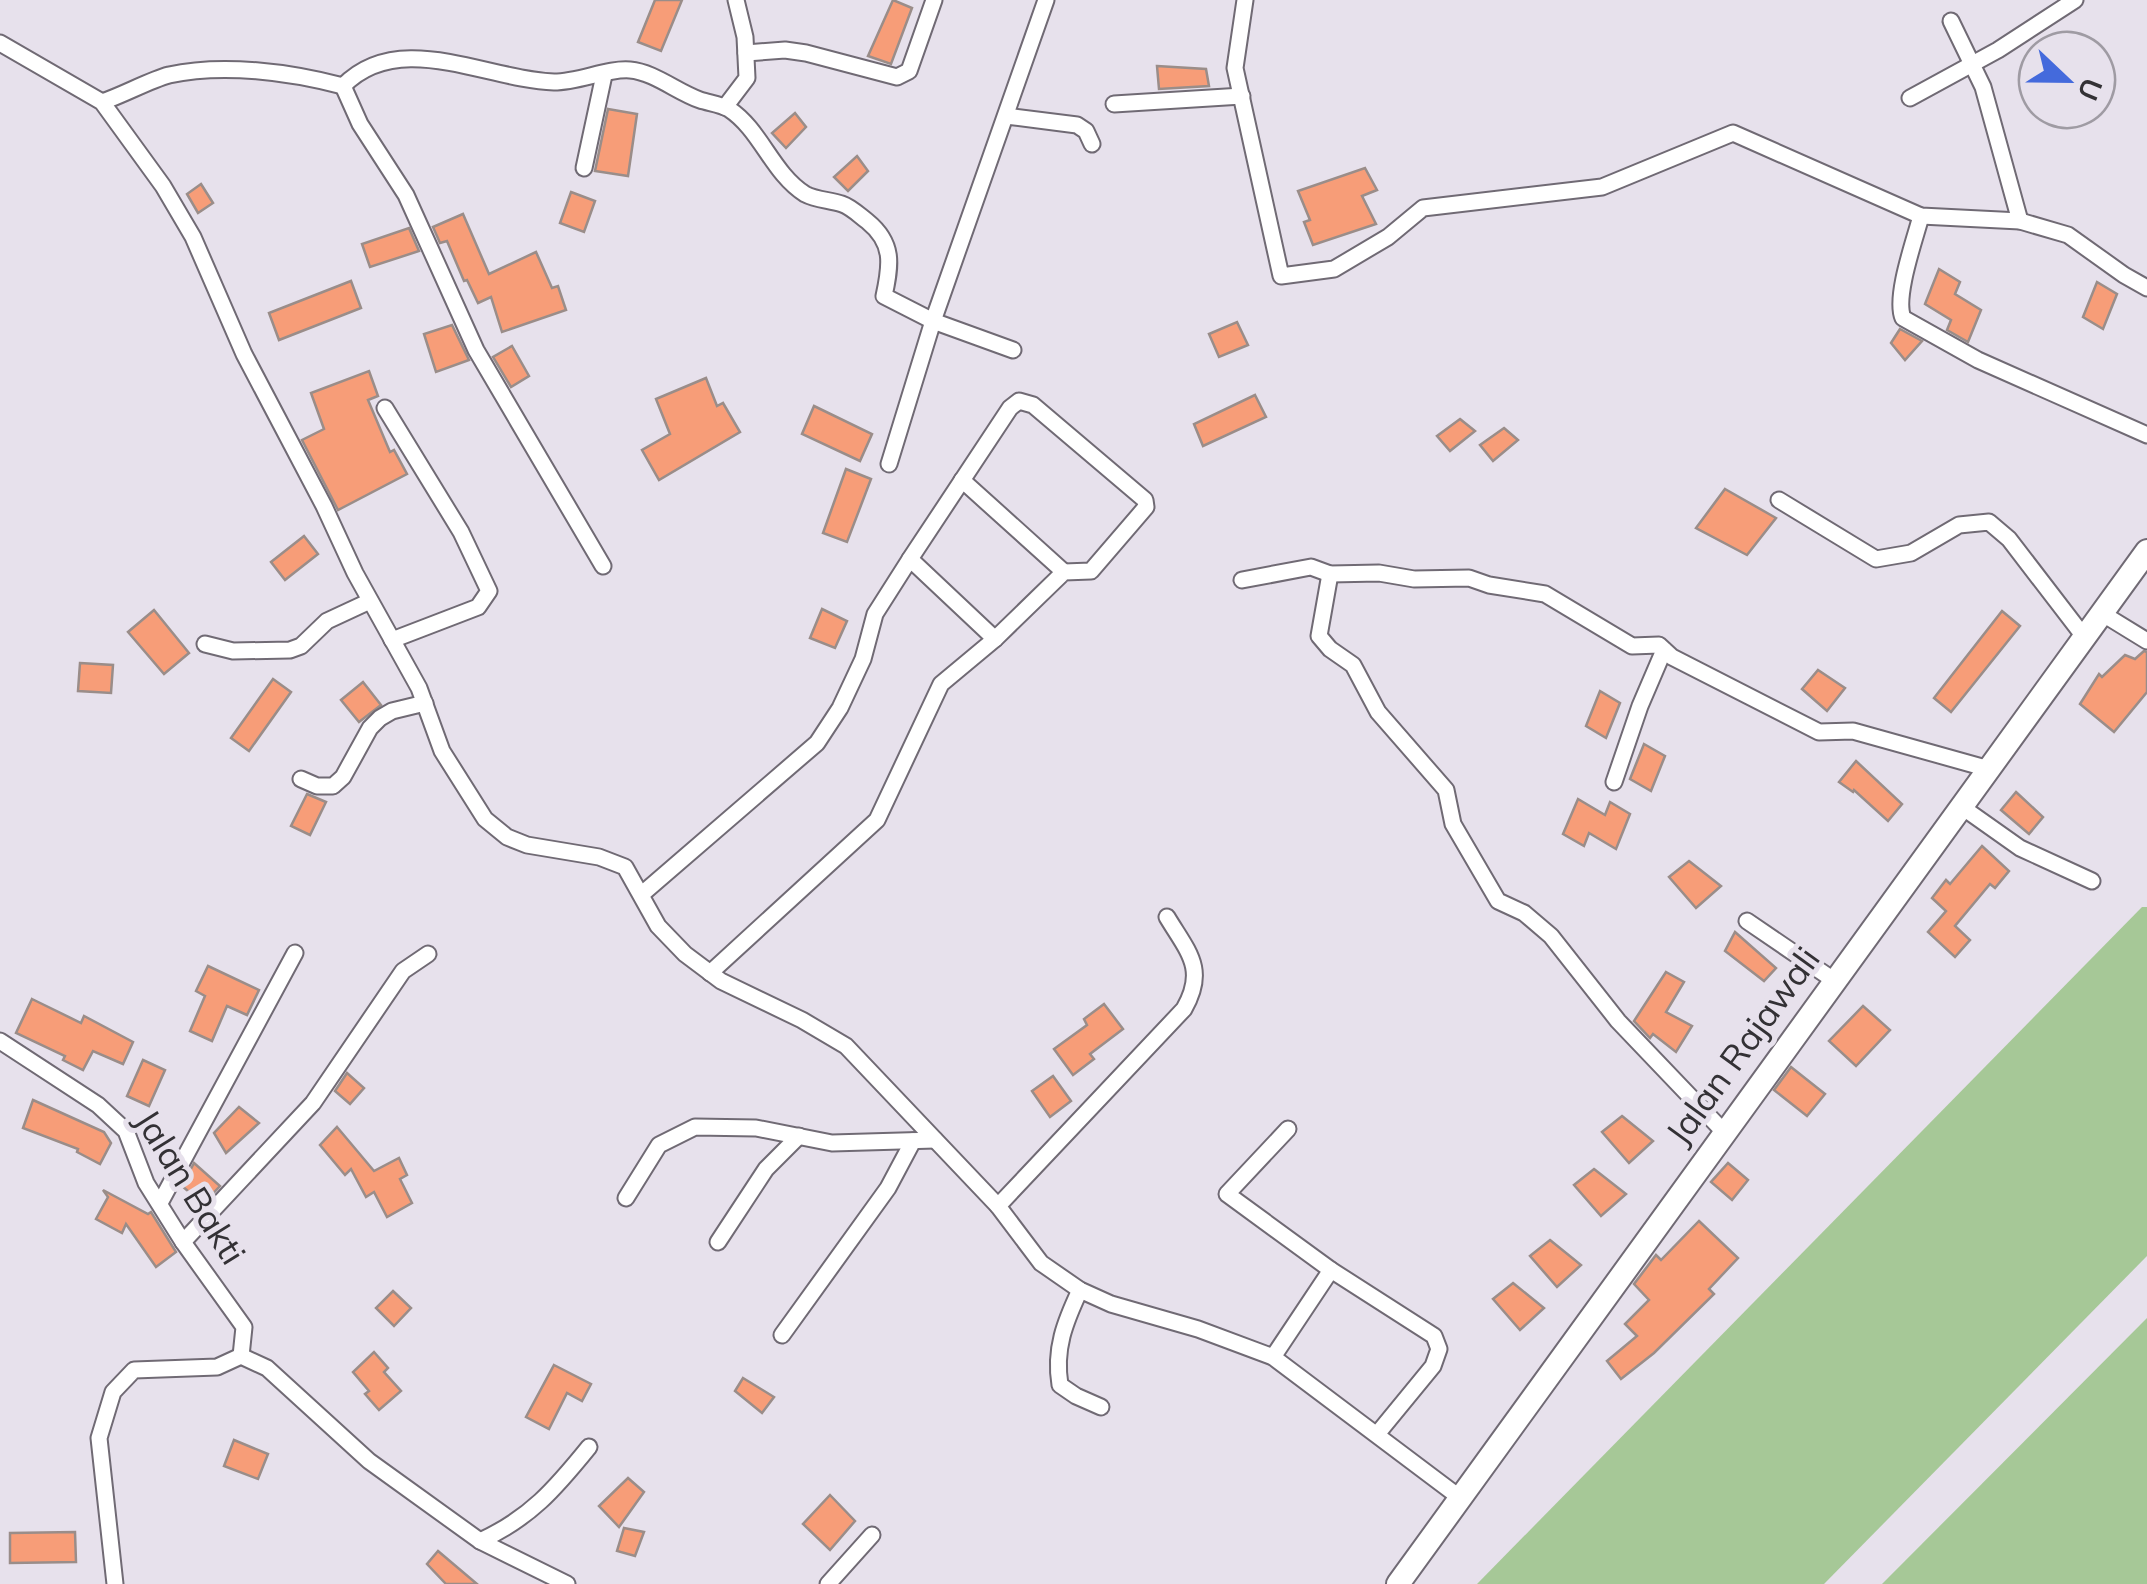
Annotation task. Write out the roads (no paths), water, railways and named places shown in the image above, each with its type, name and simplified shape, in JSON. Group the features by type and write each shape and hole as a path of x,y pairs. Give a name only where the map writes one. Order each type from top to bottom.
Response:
{"street":[{"path":"725,107 747,78 736,0"},
{"path":"746,53 806,53 897,77 909,71 934,0"},
{"path":"889,464 933,321 1046,0"},
{"path":"1245,0 1236,68 1282,276 1334,269 1388,238 1422,208 1602,187 1733,133 1921,216 2020,221 2068,234 2147,288"},
{"path":"1910,98 1973,65 2075,0"},
{"path":"1951,20 1983,86 2020,221"},
{"path":"0,44 102,102 163,186 193,237 244,354 424,704 442,751 485,819 508,837 527,845 599,856 624,867 658,926 685,954 710,973 846,1046 998,1206 1041,1263 1080,1290 1111,1304 1198,1329 1273,1358 1460,1497"},
{"path":"343,86 355,73 376,62 405,58 450,62 557,82 630,70 725,107 748,124 786,176 807,195 845,205 882,233 891,254 884,296 933,321 1013,350"},
{"path":"102,102 168,76 225,70 318,79 343,86"},
{"path":"584,168 604,75"},
{"path":"343,86 360,124 406,195 476,350 603,566"},
{"path":"1114,104 1242,96"},
{"path":"1006,116 1077,125 1092,144"},
{"path":"1921,216 1906,272 1899,312 1902,318 1978,360 2147,435"},
{"path":"642,894 817,743 840,708 862,659 874,614 1010,408 1019,401 1033,405 1145,500 1146,507 1091,571 1064,572 996,638 941,684 877,820 710,973"},
{"path":"385,408 460,532 489,591 478,607 392,640"},
{"path":"962,480 1064,572"},
{"path":"1779,500 1876,560 1911,553 1959,524 1990,522 2009,539 2085,638"},
{"name":"Jalan Rajawali","path":"1398,1584 2147,551"},
{"path":"910,559 996,638"},
{"path":"1242,580 1310,567 1330,574 1379,573 1414,580 1469,578 1546,594 1632,646 1659,645 1672,657 1819,732 1853,731 1989,769"},
{"path":"1330,574 1319,636 1353,665 1378,712 1446,790 1453,824 1498,902 1524,913 1551,936 1618,1021 1724,1132"},
{"path":"205,644 233,651 290,650 301,646 327,621 370,601"},
{"path":"2103,614 2147,641"},
{"path":"1614,782 1664,650"},
{"path":"301,779 317,786 333,786 344,776 370,728 380,718 392,711 424,704"},
{"path":"1962,807 2020,848 2092,882"},
{"path":"998,1206 1190,999 1195,989 1194,962 1167,917"},
{"path":"1747,921 1835,980"},
{"path":"160,1203 295,953"},
{"path":"183,1242 314,1103 402,971 428,954"},
{"name":"Jalan Bakti","path":"0,1041 98,1105 126,1131 146,1183 244,1327 241,1356"},
{"path":"626,1198 658,1146 695,1127 756,1128 832,1142 935,1140"},
{"path":"1288,1129 1227,1194 1330,1270 1434,1336 1439,1349 1432,1366 1378,1434"},
{"path":"718,1242 766,1169 799,1136"},
{"path":"782,1335 888,1188 913,1141"},
{"path":"1273,1358 1330,1270"},
{"path":"1080,1290 1063,1326 1056,1361 1060,1385 1102,1407"},
{"path":"115,1584 99,1438 113,1392 134,1370 216,1367 241,1356 267,1368 369,1461 480,1540 567,1584"},
{"path":"480,1540 510,1527 548,1497 589,1447"},
{"path":"828,1584 872,1535"}]}
